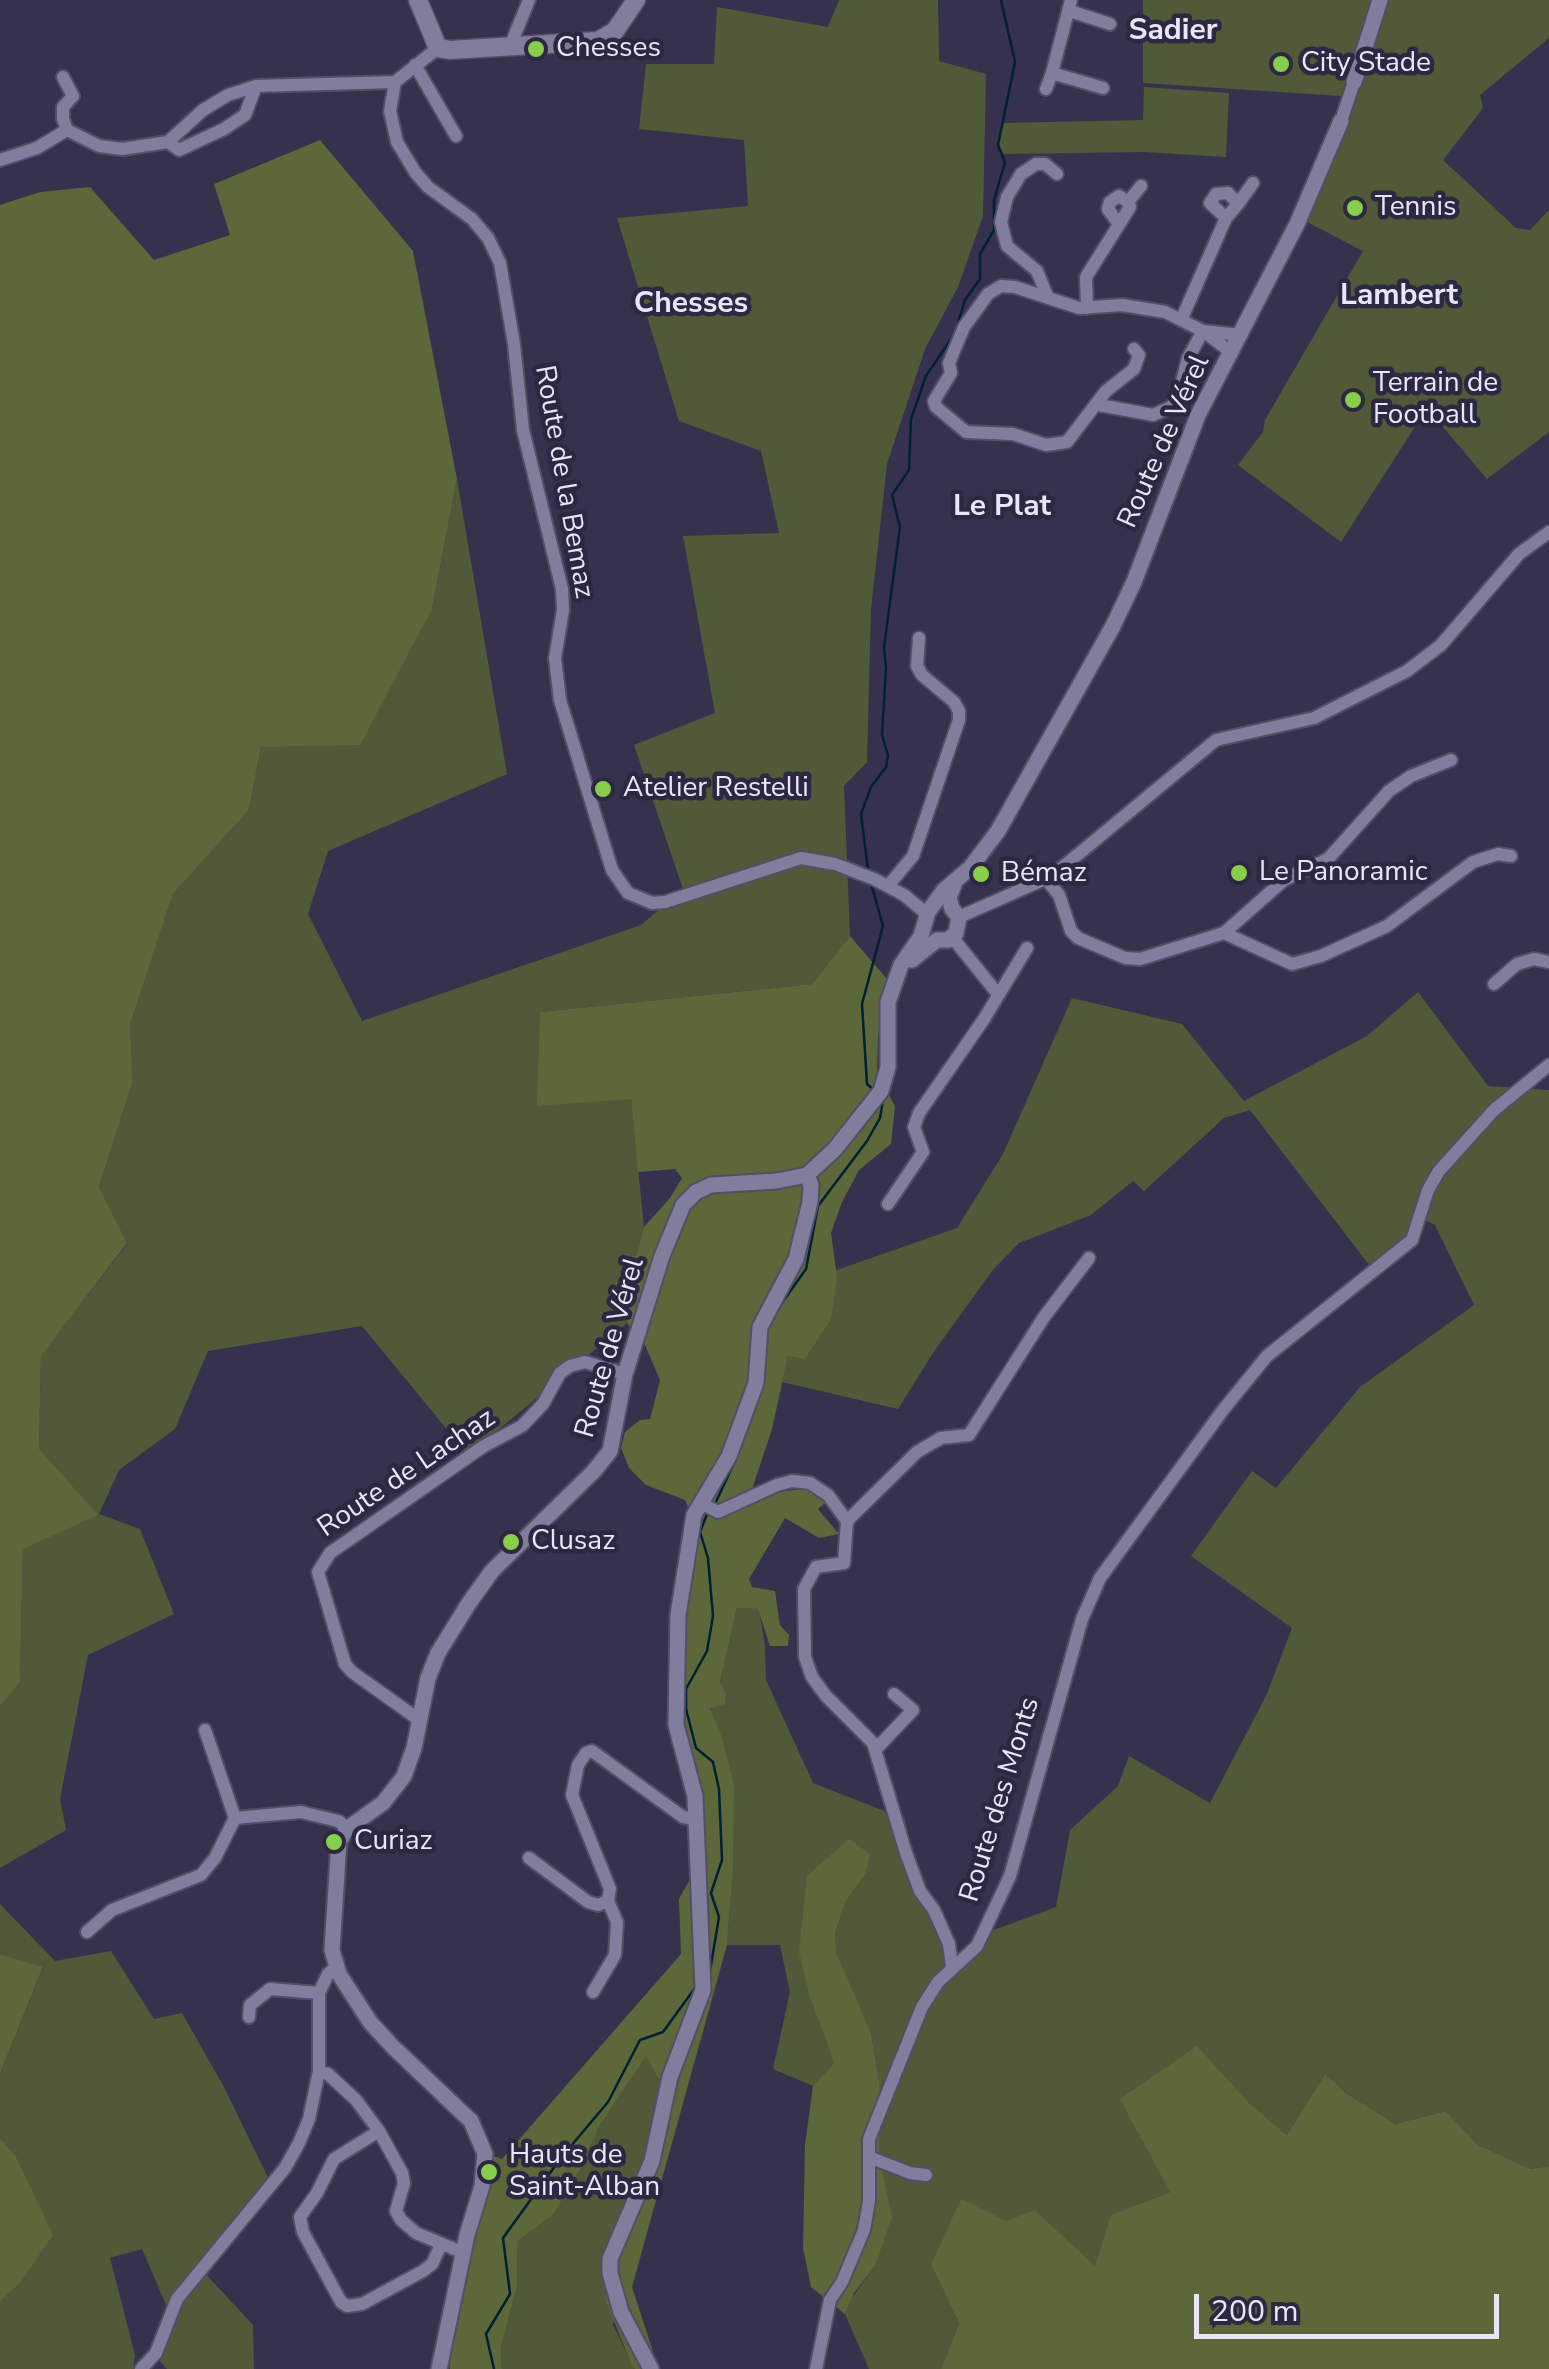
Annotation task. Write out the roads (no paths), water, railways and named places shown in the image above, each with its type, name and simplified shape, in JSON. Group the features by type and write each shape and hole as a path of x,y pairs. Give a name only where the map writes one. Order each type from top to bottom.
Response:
{"main road":[{"path":"418,0 438,48 450,50 598,41 615,31 636,0"}],"street":[{"path":"511,44 528,0"},
{"name":"Route de Vérel","path":"348,1828 383,1803 404,1776 438,1652 492,1571 610,1451 625,1374 674,1223 689,1198 724,1183 801,1177 835,1150 886,1080 888,1002 896,978 944,890 998,831 1113,626 1134,582 1198,415 1311,194 1341,122 1380,0"},
{"path":"1046,89 1071,5 1110,24"},
{"path":"63,77 73,96 63,107 62,119 67,130 99,146 122,149 168,142 204,110 228,95 256,86 395,82 438,48"},
{"path":"414,65 456,136"},
{"path":"1052,72 1103,88"},
{"name":"Route de la Bemaz","path":"395,82 390,111 397,142 428,187 472,218 488,238 500,263 523,430 562,590 563,610 555,658 560,700 619,882 628,893 664,902 801,858 835,864 881,882 928,916"},
{"path":"168,142 179,150 224,129 245,115 256,86"},
{"path":"0,160 38,148 67,130"},
{"path":"1048,298 1037,270 1007,246 1001,222 1007,197 1022,174 1036,164 1045,164 1056,174"},
{"path":"1182,318 1226,218 1253,183"},
{"path":"1087,308 1086,277 1098,263 1118,222 1128,214 1128,202 1141,186"},
{"path":"1226,218 1211,205 1212,198 1228,193 1238,204"},
{"path":"1134,349 1139,362 1106,391 1067,442 1046,446 1012,434 966,432 934,401 951,373 949,363 964,327 988,294 1002,286 1079,308 1146,307 1182,318 1232,353"},
{"path":"1203,331 1241,336"},
{"path":"1099,404 1153,416 1171,407 1178,397 1188,358 1203,331"},
{"path":"955,913 1046,879 1216,740 1324,714 1426,658 1518,554 1549,532"},
{"path":"881,882 913,856 959,720 954,702 917,666 920,638"},
{"path":"1046,879 1059,895 1071,932 1125,958 1140,960 1224,933 1284,880 1328,859 1389,791 1411,776 1451,760"},
{"path":"1224,933 1282,962 1301,963 1387,926 1474,862 1498,854 1510,856"},
{"path":"896,978 920,952 959,928 950,897 955,882"},
{"path":"955,913 943,906 928,916 997,993"},
{"path":"888,1204 924,1152 914,1127 918,1112 984,1019 1026,948"},
{"path":"1494,984 1517,964 1534,959 1549,962"},
{"name":"Route des Monts","path":"816,2369 830,2300 864,2230 870,2201 869,2139 922,2007 952,1967 978,1946 1010,1876 1082,1619 1100,1578 1267,1356 1412,1240 1428,1190 1440,1171 1494,1110 1549,1065"},
{"path":"709,1507 748,1406 758,1370 760,1328 790,1274 806,1214 801,1177"},
{"path":"847,1520 917,1452 942,1438 970,1435 1034,1333 1089,1258"},
{"name":"Route de Lachaz","path":"418,1719 346,1664 318,1572 324,1562 330,1553 422,1488 522,1426 544,1404 560,1373 570,1366 585,1362 625,1374"},
{"path":"651,2369 620,2312 611,2285 610,2259 652,2161 670,2077 702,1984 695,1796 681,1750 674,1699 678,1615 694,1514 792,1480 810,1483 828,1495 847,1520 844,1564 816,1567 804,1589 805,1657 812,1677 826,1696 858,1724 876,1750 906,1853 920,1891 934,1910 948,1944 952,1967"},
{"path":"876,1750 913,1710 894,1694"},
{"path":"87,1932 112,1910 200,1875 216,1858 235,1818 205,1730"},
{"path":"594,1992 615,1955 616,1922 608,1901 610,1889 572,1795 575,1774 586,1753 598,1753 683,1817 695,1820"},
{"path":"235,1818 301,1812 338,1821 348,1828 340,1841 336,1863 332,1950 336,1967 370,2022 477,2130 485,2154 485,2170 439,2369"},
{"path":"529,1858 588,1902 598,1905 608,1901"},
{"path":"142,2369 156,2353 177,2299 285,2168 309,2119 319,2071 319,1993 336,1967"},
{"path":"250,2017 250,2005 270,1989 319,1993"},
{"path":"319,2071 328,2074 356,2100 380,2131 402,2173 404,2183 396,2211 400,2220 416,2233 464,2253"},
{"path":"380,2131 334,2159 317,2194 303,2209 301,2224 312,2250 341,2302 352,2306 423,2271 432,2264 441,2245"},
{"path":"869,2157 926,2175"}],"waterway":[{"path":"868,870 861,814 871,787 886,767 888,755 882,735 884,647 900,527 892,495 909,470 911,419 926,376 955,333 965,300 980,279 980,254 994,230 994,200 1005,162 998,145 1015,62 1001,0"},
{"path":"871,883 883,926 862,1004 867,1084 875,1091"},
{"path":"779,1307 806,1269 818,1206 867,1141 880,1118 883,1100"},
{"path":"715,1504 735,1461"},
{"path":"707,1514 700,1532 708,1558 713,1616 707,1651 686,1689 686,1709 696,1748 713,1762 719,1789 722,1860 711,1893 719,1917 709,1977"},
{"path":"494,2369 486,2334 510,2294 503,2238 560,2159 608,2102 640,2040 663,2032 695,1988"}],"place":[{"name":"Chesses","path":"536,49"},
{"name":"City Stade","path":"1281,64"},
{"name":"Tennis","path":"1355,208"},
{"name":"Terrain de Football","path":"1353,400"},
{"name":"Atelier Restelli","path":"603,789"},
{"name":"Le Panoramic","path":"1239,873"},
{"name":"Bémaz","path":"981,874"},
{"name":"Clusaz","path":"511,1542"},
{"name":"Curiaz","path":"334,1842"},
{"name":"Hauts de Saint-Alban","path":"489,2172"}],"district":[{"name":"Sadier","path":"1173,32"},
{"name":"Lambert","path":"1399,297"},
{"name":"Chesses","path":"691,305"},
{"name":"Le Plat","path":"1002,508"}]}
